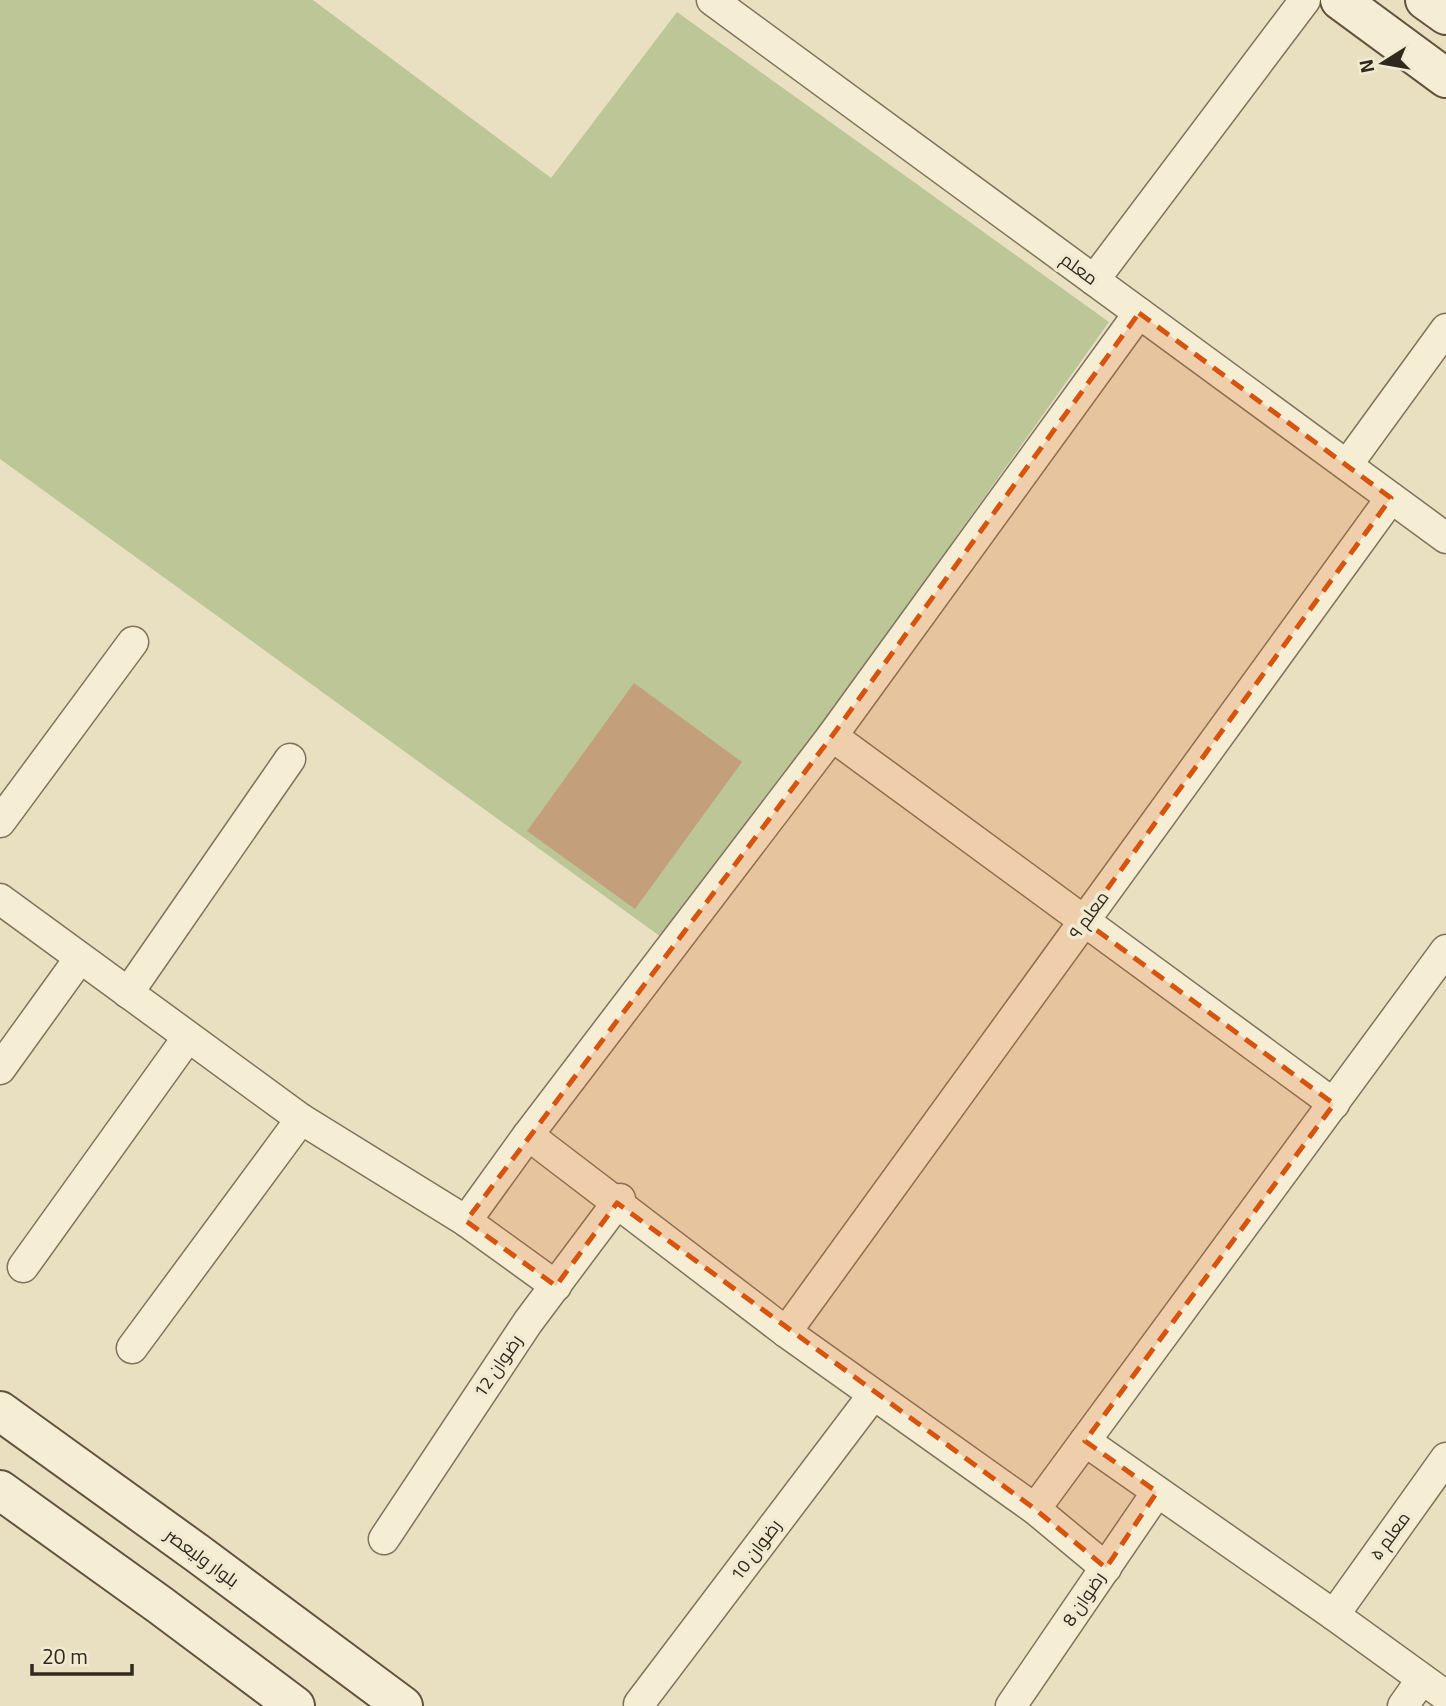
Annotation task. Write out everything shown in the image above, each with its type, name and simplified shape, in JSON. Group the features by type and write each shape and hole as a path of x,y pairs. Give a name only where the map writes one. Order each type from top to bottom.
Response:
{"main road":[{"path":"1340,0 1446,78"},
{"path":"1425,0 1446,15"},
{"name":"بلوار ولیعصر","path":"0,1412 197,1553 403,1706"},
{"path":"1,1492 160,1605 295,1706"}],"street":[{"name":"معلم","path":"712,0 1446,538"},
{"path":"1094,280 1305,0"},
{"path":"466,1221 528,1135 832,736 1139,313"},
{"path":"1347,465 1446,329"},
{"name":"معلم ۹","path":"786,1332 1391,498"},
{"path":"0,822 133,642"},
{"path":"832,736 1334,1104"},
{"path":"128,993 290,759"},
{"path":"0,899 301,1119 466,1221 556,1286"},
{"path":"1035,1510 1334,1104 1437,980 1446,950"},
{"path":"0,1069 80,958"},
{"path":"23,1267 188,1037"},
{"path":"132,1348 301,1119"},
{"path":"528,1135 619,1201 786,1332 1035,1510 1106,1568"},
{"name":"رضوان 12","path":"384,1539 528,1322 619,1201"},
{"name":"رضوان 10","path":"639,1704 873,1395"},
{"path":"1085,1441 1446,1696"},
{"name":"معلم ۵","path":"1334,1615 1446,1458"},
{"name":"رضوان 8","path":"1011,1706 1157,1492"},
{"path":"1403,1706 1422,1679"}],"highlighted area":[{"path":"1139,313 1391,498 1084,921 1334,1104 1085,1441 1157,1492 1106,1568 1035,1509 617,1203 556,1286 466,1221 832,736"}],"green space":[{"path":"0,0 313,0 551,178 677,12 1109,322 668,942 0,459"}],"building":[{"path":"634,683 742,762 635,909 527,831"}]}
